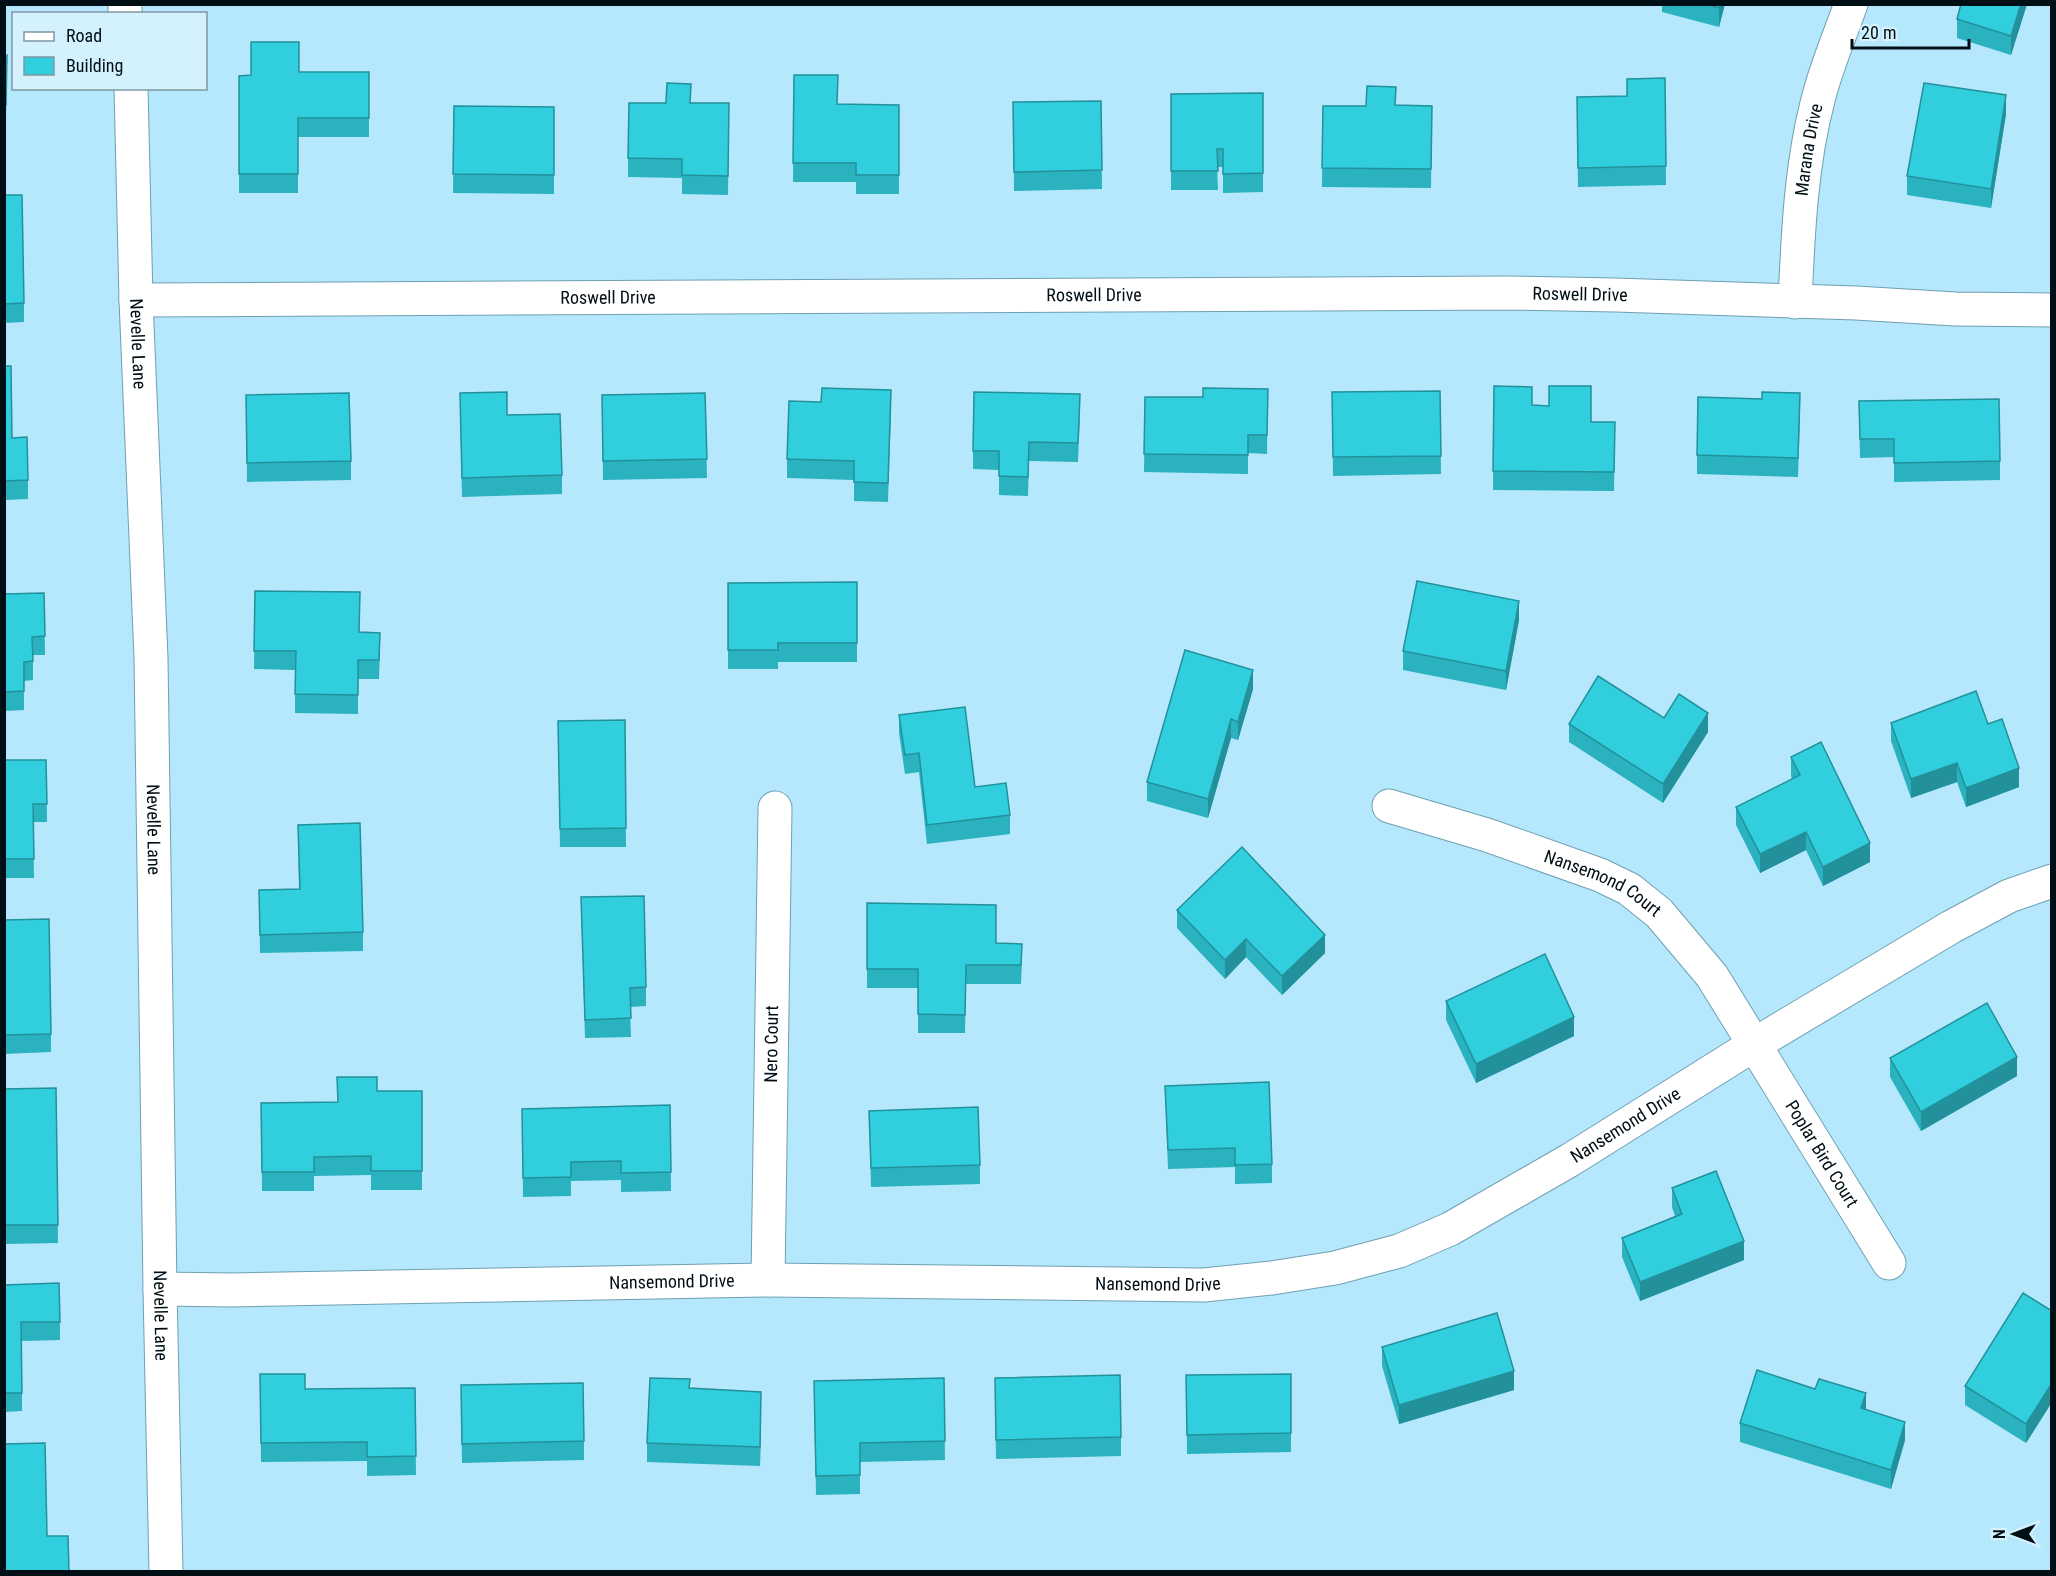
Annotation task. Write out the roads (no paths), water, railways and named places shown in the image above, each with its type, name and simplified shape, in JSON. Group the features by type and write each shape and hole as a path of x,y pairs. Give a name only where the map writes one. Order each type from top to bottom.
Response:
{"street":[{"name":"Marana Drive","path":"1795,302 1797,246 1807,149 1819,94 1851,4"},
{"name":"Nevelle Lane","path":"131,90 136,300 151,658 166,1572"},
{"name":"Roswell Drive","path":"136,300 1508,293 1856,303 1955,309 2052,310"},
{"name":"Nansemond Court","path":"1389,806 1499,839 1600,875 1629,889 1659,913 1712,976 1755,1044"},
{"name":"Nero Court","path":"768,1280 775,808"},
{"name":"Nansemond Drive","path":"160,1289 232,1290 768,1280 1204,1285 1272,1278 1335,1268 1399,1251 1450,1229 1570,1160 1755,1044 1951,927 2009,896 2052,880"},
{"name":"Poplar Bird Court","path":"1755,1044 1889,1263"}]}
